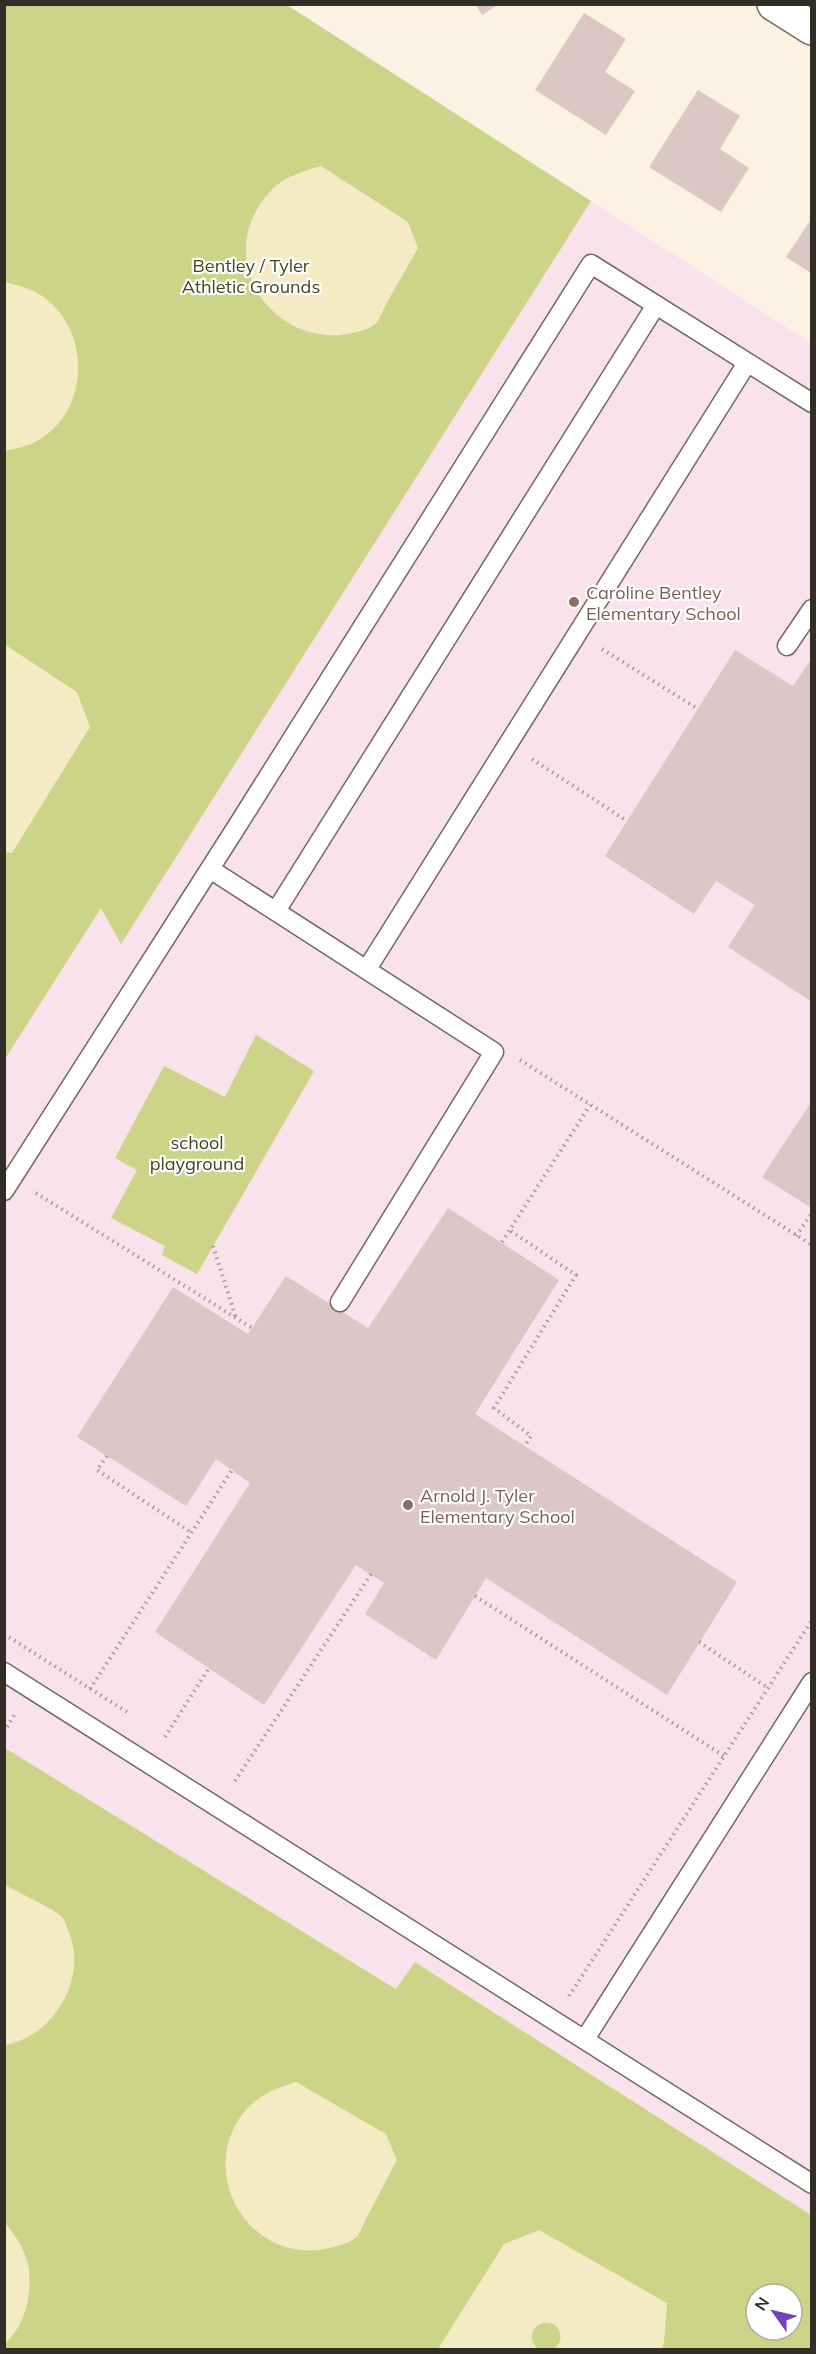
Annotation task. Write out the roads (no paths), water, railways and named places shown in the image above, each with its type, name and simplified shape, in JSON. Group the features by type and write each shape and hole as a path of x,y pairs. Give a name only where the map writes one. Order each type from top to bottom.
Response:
{"street":[{"path":"774,4 812,28"}],"lane":[{"path":"9,1184 591,264 812,403"},
{"path":"276,911 656,305"},
{"path":"367,969 747,363"},
{"path":"787,646 812,609"},
{"path":"210,869 494,1052 340,1302"},
{"path":"4,1672 812,2184"},
{"path":"585,2039 812,1682"}],"place":[{"name":"Caroline Bentley Elementary School","path":"574,602"},
{"name":"Arnold J. Tyler Elementary School","path":"408,1505"}],"park label":[{"name":"Bentley / Tyler Athletic Grounds","path":"251,275"},
{"name":"school playground","path":"197,1152"}]}
